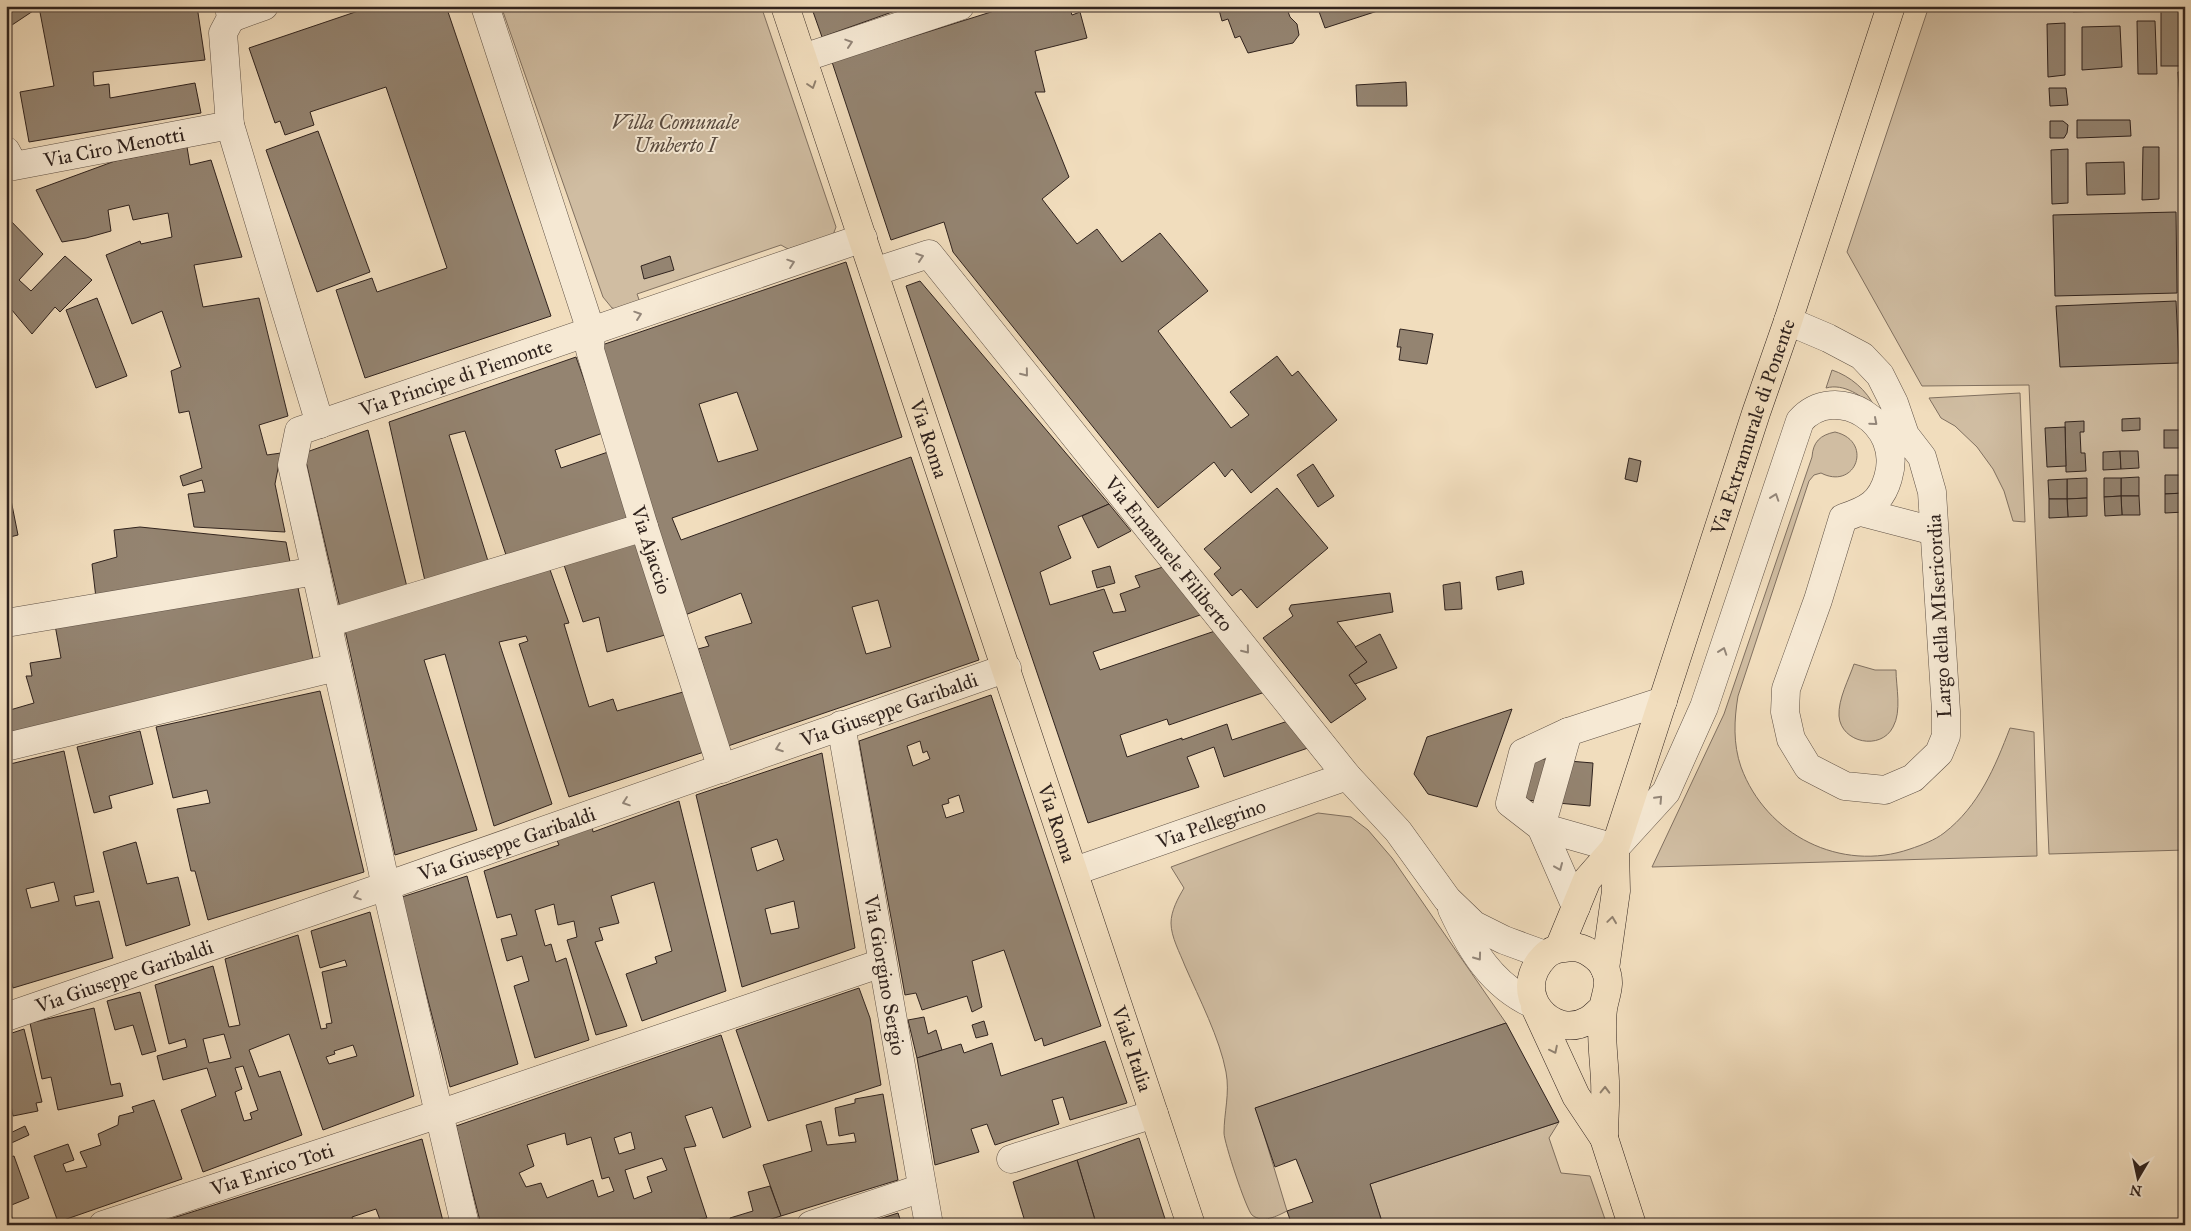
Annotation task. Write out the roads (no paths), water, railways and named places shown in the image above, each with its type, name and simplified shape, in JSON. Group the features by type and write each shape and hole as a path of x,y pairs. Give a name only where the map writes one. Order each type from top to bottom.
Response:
{"main road":[{"name":"Via Roma","path":"785,6 1075,871"},
{"name":"Via Extramurale di Ponente","path":"1604,1138 1605,1083 1602,1030 1603,1008 1609,989 1605,969 1616,891 1615,848 1756,413 1891,6"},
{"name":"Via Extramurale di Ponente","path":"1615,848 1587,880 1576,908 1552,952 1534,969 1530,988 1547,1035 1576,1096 1604,1138 1632,1225"},
{"name":"Viale Italia","path":"1075,871 1191,1225"},
{"path":"1552,952 1577,947 1594,955 1605,969"},
{"path":"1535,1005 1549,1020 1568,1026 1588,1021 1603,1008"}],"street":[{"path":"264,6 230,12 223,33 230,125 320,424"},
{"path":"485,6 592,331 863,238"},
{"path":"803,58 960,6"},
{"name":"Via Ciro Menotti","path":"6,152 14,166 230,125"},
{"name":"Via Emanuele Filiberto","path":"874,272 929,254 1347,776 1398,831 1447,899"},
{"name":"Largo della MIsericordia","path":"1615,848 1666,792 1704,707 1800,421 1805,415 1821,407 1854,408 1872,419 1884,431 1898,440 1922,457 1932,492 1940,600 1946,736 1939,753 1913,778 1885,790 1845,786 1808,767 1791,739 1785,712 1786,689 1818,600 1843,518 1861,512 1874,503 1884,491 1898,440 1894,403 1880,375 1862,356 1788,321"},
{"name":"Via Principe di Piemonte","path":"316,570 292,465 299,431 592,331"},
{"name":"Via Ajaccio","path":"592,331 590,350 644,526 722,768"},
{"path":"1861,512 1934,531"},
{"path":"328,623 644,526"},
{"path":"6,622 316,570 386,886 465,1225"},
{"path":"6,747 337,667"},
{"name":"Via Giuseppe Garibaldi","path":"6,1017 1007,668"},
{"path":"1615,848 1541,827 1510,803 1523,753 1568,732 1663,701"},
{"name":"Via Giorgino Sergio","path":"841,725 929,1225"},
{"path":"1568,732 1541,827 1576,908"},
{"name":"Via Pellegrino","path":"1075,871 1347,776"},
{"path":"1447,899 1474,925 1504,940 1552,952"},
{"path":"1447,899 1466,939 1480,961 1516,996 1535,1005"},
{"name":"Via Enrico Toti","path":"103,1225 439,1114 882,963"},
{"path":"1010,1159 1154,1114"},
{"path":"811,1225 922,1188"}],"park label":[{"name":"Villa Comunale Umberto I","path":"675,134"}]}
